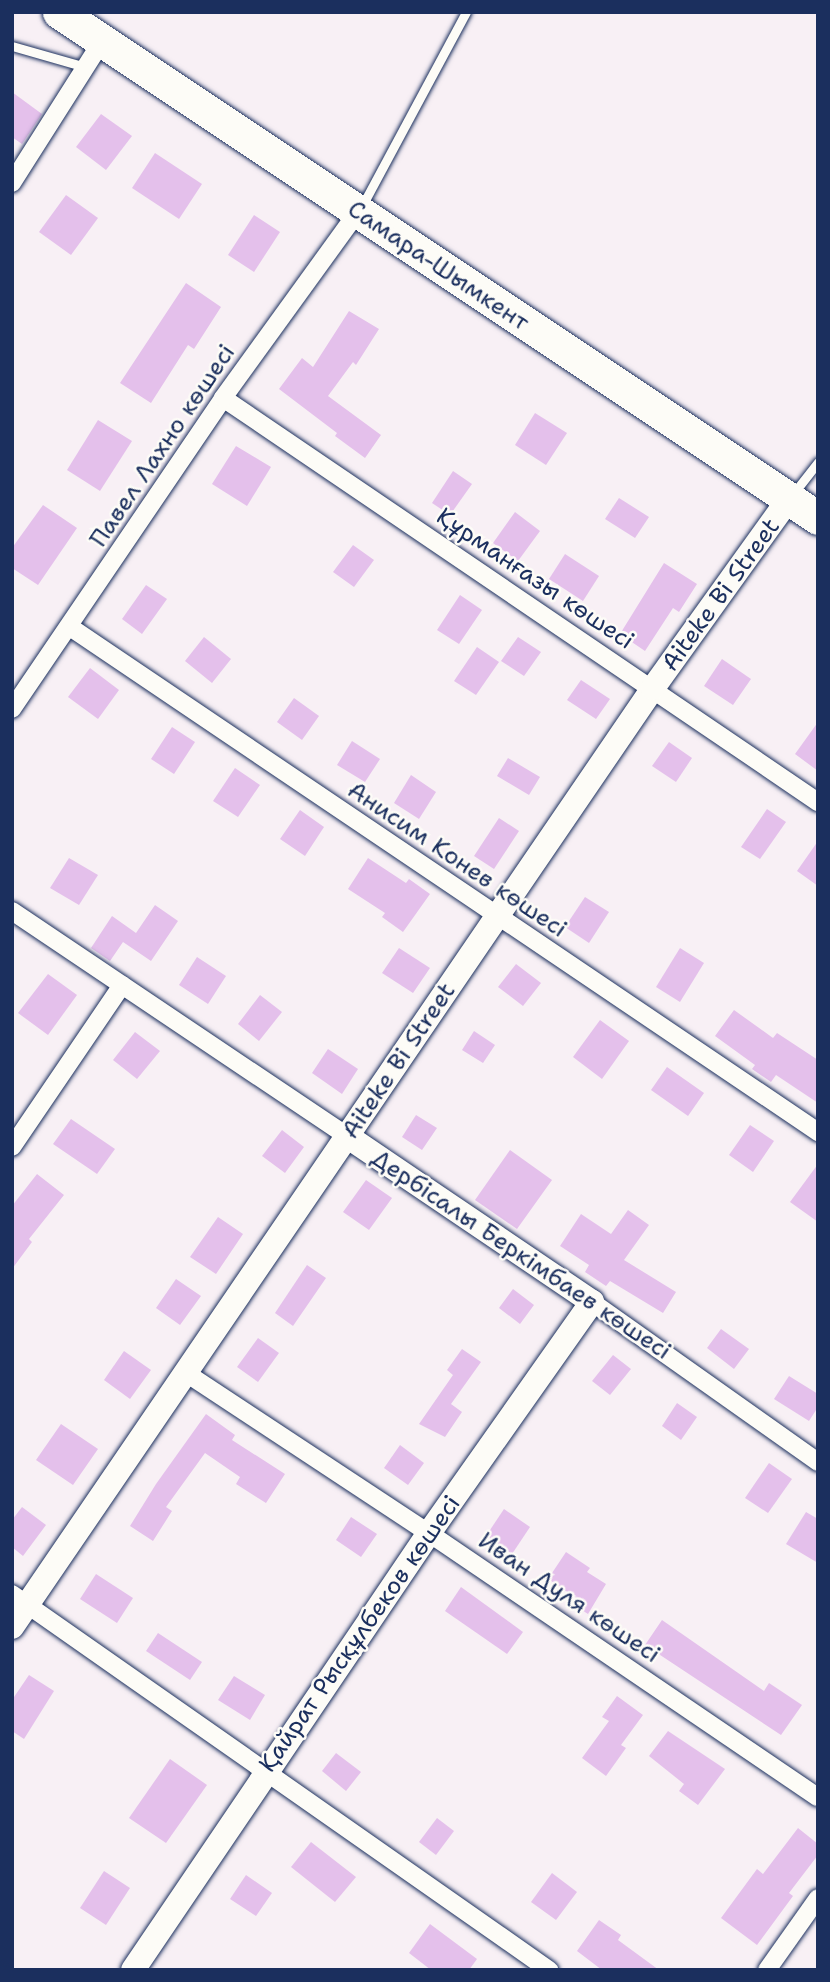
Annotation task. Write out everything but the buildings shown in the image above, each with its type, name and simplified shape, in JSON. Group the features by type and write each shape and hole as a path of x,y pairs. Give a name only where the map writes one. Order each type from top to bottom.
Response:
{"highway":[{"name":"Самара-Шымкент","path":"59,12 93,54 357,213 818,518"}],"main road":[{"name":"Aiteke Bi Street","path":"12,1626 20,1600 186,1373 653,688 789,499"},
{"name":"Дербісалы Беркімбаев көшесі","path":"347,1136 592,1302"},
{"name":"Қайрат Рысқұлбеков көшесі","path":"132,1970 265,1770 592,1302"}],"street":[{"path":"12,183 93,54"},
{"name":"Павел Лахно көшесі","path":"12,709 223,398 357,213"},
{"name":"Құрманғазы көшесі","path":"223,398 818,802"},
{"name":"Анисим Конев көшесі","path":"70,626 818,1132"},
{"name":"Дербісалы Беркімбаев көшесі","path":"12,911 347,1136"},
{"path":"12,1147 122,985"},
{"name":"Дербісалы Беркімбаев көшесі","path":"592,1302 818,1462"},
{"name":"Иван Дуля көшесі","path":"186,1373 429,1532 818,1797"},
{"path":"20,1600 549,1970"},
{"path":"767,1970 818,1898"}],"lane":[{"path":"357,213 466,12"},
{"path":"12,46 93,54"},
{"path":"789,499 818,462"}]}
